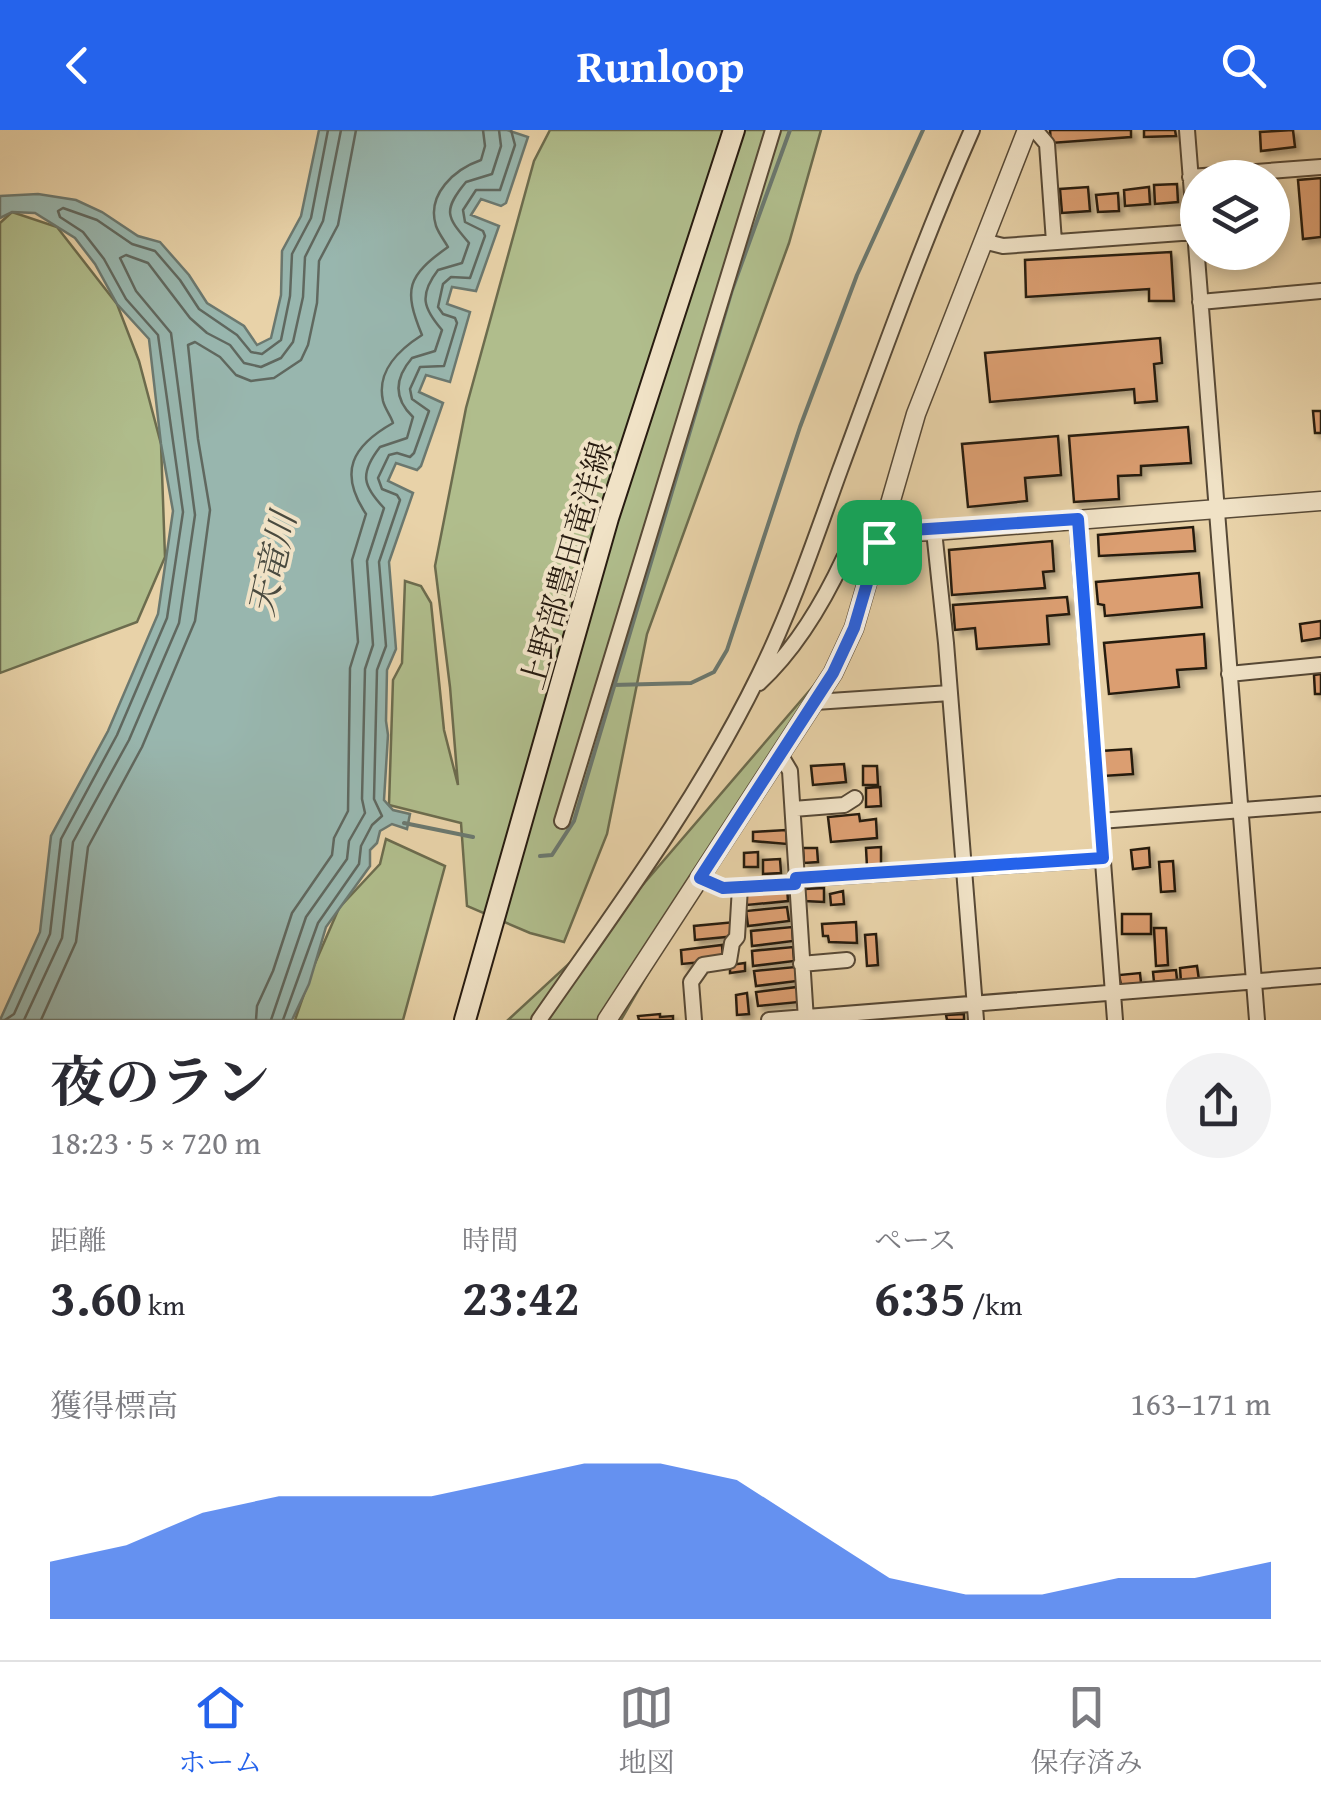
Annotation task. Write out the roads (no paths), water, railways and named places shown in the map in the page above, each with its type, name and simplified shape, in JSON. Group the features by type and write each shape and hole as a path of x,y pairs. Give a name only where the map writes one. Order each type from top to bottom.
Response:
{"main road":[{"name":"上野部豊田竜洋線","path":"466,1020 608,518 734,130"}],"street":[{"path":"562,822 774,130"},
{"path":"540,1020 660,848 752,690 793,599 879,365 972,130"},
{"path":"607,1020 833,673 854,628 916,414 1031,130 1046,144 1054,242"},
{"path":"1187,130 1189,160"},
{"path":"1290,169 1321,167"},
{"path":"983,241 1003,246 1180,233"},
{"path":"1198,270 1257,1020"},
{"path":"1200,302 1321,291"},
{"path":"752,690 776,667 802,632 844,558 852,549 881,537 1321,501"},
{"path":"1078,519 1115,1020"},
{"path":"934,531 976,1020"},
{"path":"1230,674 1321,665"},
{"path":"815,702 950,693"},
{"path":"781,756 790,772 806,1019"},
{"path":"792,809 844,805 854,798"},
{"path":"1100,821 1321,804"},
{"path":"700,878 723,888 1103,858"},
{"path":"694,1020 692,982 702,965 729,961 737,936 740,887"},
{"path":"802,964 847,960"},
{"path":"769,1020 1321,976"}],"water":[{"name":"天竜川","path":"319,130 507,130 528,137 506,203 501,206 481,199 471,215 499,226 476,291 452,287 447,304 470,312 450,382 426,375 419,392 443,403 421,466 417,470 396,463 388,481 413,493 389,562 396,649 387,670 384,800 393,810 410,814 407,829 392,824 380,831 370,850 370,866 326,927 309,984 292,1020 0,1020 40,932 51,836 108,731 158,614 173,511 149,339 117,304 75,238 35,213 12,212 0,218 0,196 38,194 76,200 138,236 160,242 207,303 244,326 257,345 271,338 281,295 282,251 301,216"}],"waterway":[{"path":"540,856 552,855 574,821 732,290 790,130"},
{"path":"613,685 691,683 714,672 727,650 800,427 857,275 923,130"},
{"path":"404,823 473,837"}]}
